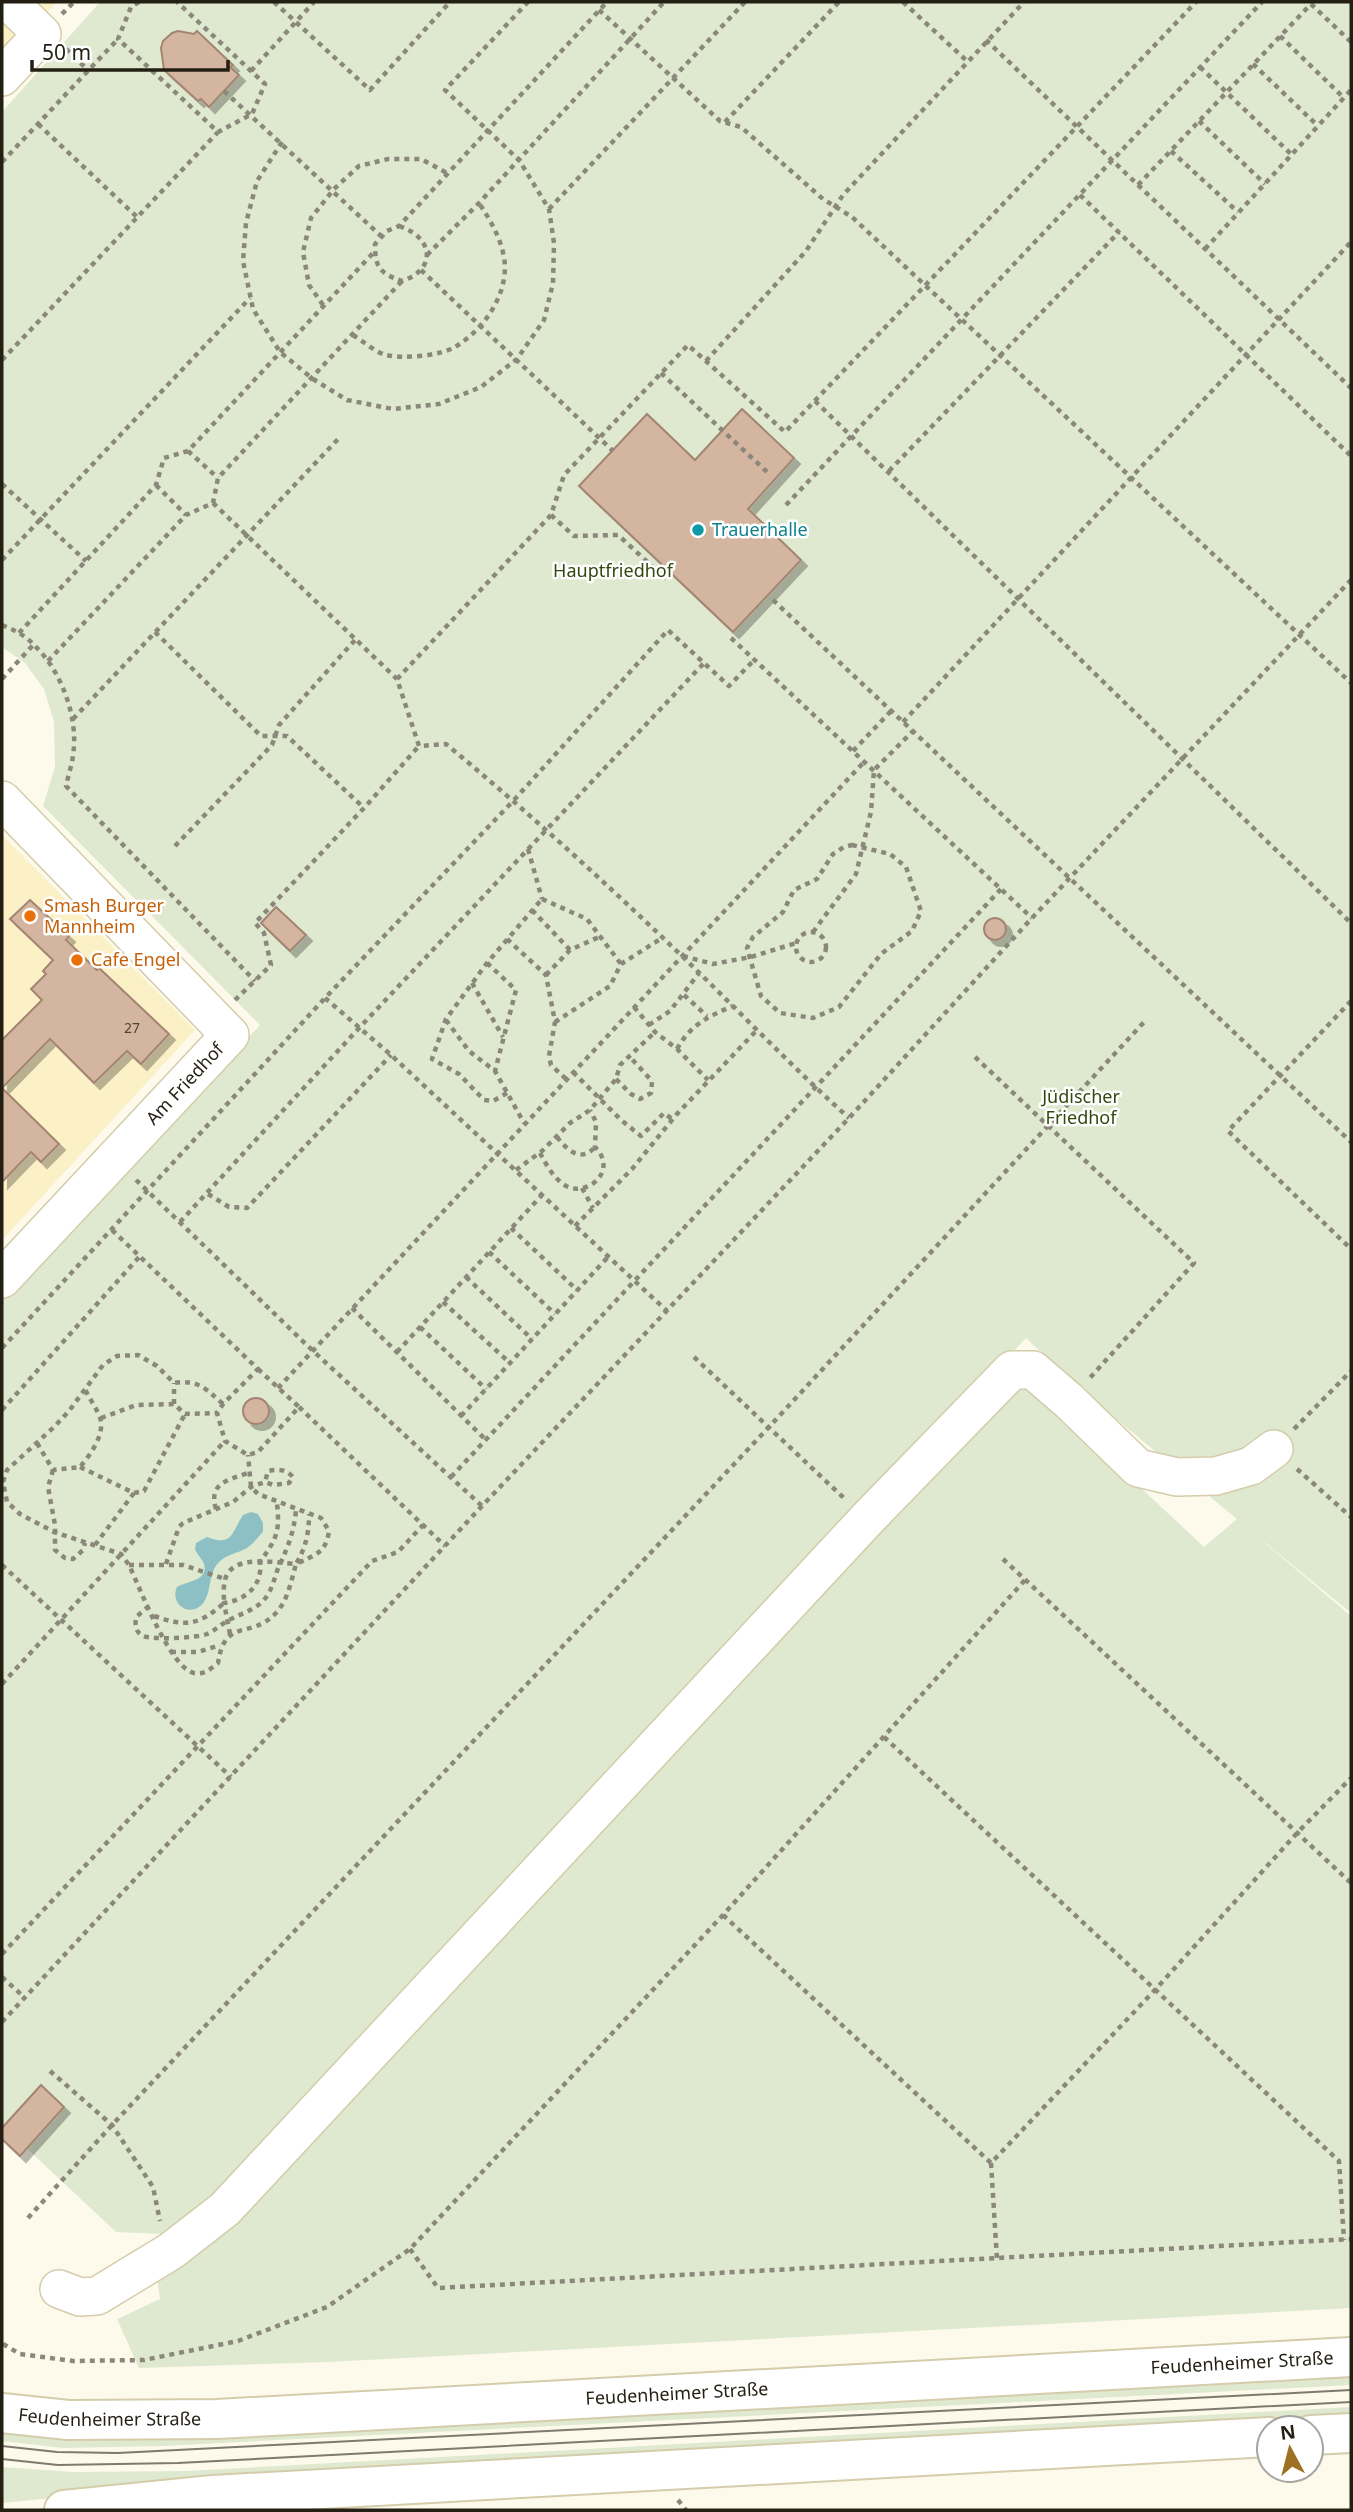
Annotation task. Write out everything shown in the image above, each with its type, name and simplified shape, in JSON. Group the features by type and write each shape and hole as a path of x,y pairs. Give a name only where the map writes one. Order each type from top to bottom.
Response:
{"main road":[{"name":"Feudenheimer Straße","path":"2,2413 68,2420 217,2419 1351,2357"},
{"path":"1325,2434 1351,2433"},
{"path":"64,2510 213,2495 1255,2438"}],"street":[{"path":"2,77 42,34 9,2"},
{"name":"Am Friedhof","path":"2,800 230,1035 2,1279"},
{"path":"59,2289 80,2297 97,2296 171,2251 225,2209 870,1516 1012,1370 1033,1370 1138,1468 1177,1477 1216,1476 1251,1466 1274,1449"}],"path":[{"path":"2,162 118,39 131,8 139,2"},
{"path":"2,360 218,132 252,114 265,83 177,2"},
{"path":"274,2 370,90 450,2"},
{"path":"251,71 314,2"},
{"path":"282,142 257,181 246,223 243,261 253,309 280,352 313,379 347,400 393,409 439,404 481,387 517,359 544,320 553,283 554,243 549,209 519,160 445,90 528,2"},
{"path":"402,281 383,272 376,264 375,244 387,231 399,226 607,2"},
{"path":"213,503 218,478 402,281 412,278 421,270 427,255 519,160 664,2"},
{"path":"549,209 745,2"},
{"path":"725,122 839,2"},
{"path":"903,2 967,61"},
{"path":"706,361 806,251 843,195 1024,2"},
{"path":"397,679 551,515 564,475 688,345 785,432 1196,2"},
{"path":"786,505 1262,2"},
{"path":"1138,185 1310,3 1351,42"},
{"path":"599,10 720,121 741,127 823,200 852,216 1351,683"},
{"path":"1280,36 1344,98"},
{"path":"118,39 218,132"},
{"path":"986,40 1351,388"},
{"path":"1253,64 1318,126"},
{"path":"1200,67 1292,155"},
{"path":"1205,249 1351,90"},
{"path":"224,91 252,114 381,236"},
{"path":"1199,121 1265,184"},
{"path":"38,124 137,217"},
{"path":"1171,151 1238,212"},
{"path":"323,305 309,285 303,251 311,218 334,190 359,166 388,159 421,159 447,173"},
{"path":"1080,195 1351,456"},
{"path":"353,335 385,355 419,357 454,347 481,324 501,296 504,258 494,226 478,203"},
{"path":"399,226 418,234 426,247 427,255"},
{"path":"889,471 1119,232"},
{"path":"903,722 1351,242"},
{"path":"19,633 156,485 164,457 188,451 374,251"},
{"path":"421,270 613,451"},
{"path":"2,560 250,297"},
{"path":"661,373 766,472"},
{"path":"815,401 1351,923"},
{"path":"73,719 340,437"},
{"path":"188,451 218,478"},
{"path":"2,484 86,561"},
{"path":"156,485 187,515"},
{"path":"213,503 397,679 419,746"},
{"path":"48,661 187,515 213,503"},
{"path":"551,515 574,536 618,534 666,579"},
{"path":"2,2022 1351,580"},
{"path":"773,600 1351,1142"},
{"path":"2,625 34,644 48,661 62,688 73,719 74,753 66,786 255,981"},
{"path":"2,1348 326,998 514,800 668,630 729,686 754,660"},
{"path":"155,632 261,736 287,736 364,808"},
{"path":"731,638 1032,918"},
{"path":"175,846 272,745 279,725 355,640"},
{"path":"2,679 34,644"},
{"path":"180,1222 704,663"},
{"path":"853,751 891,711"},
{"path":"813,932 856,874 871,812 874,770 913,732"},
{"path":"214,1019 271,965 264,933 255,923 419,746 446,744 514,800 682,956 849,1118"},
{"path":"278,1388 496,1152 864,762"},
{"path":"852,845 890,854 906,867 921,911 912,931 881,954 839,1007 813,1018 780,1013 761,996 751,957 747,948 753,937 783,912 794,890 817,879 833,854 844,847 852,845"},
{"path":"528,849 542,899"},
{"path":"451,1477 1001,888"},
{"path":"507,1093 493,1101 484,1100 459,1074 432,1059 446,1019 487,963 542,899"},
{"path":"542,899 587,919 621,964"},
{"path":"533,910 570,950"},
{"path":"682,956 713,964 751,957 796,943 806,933 813,932 821,936 826,944 825,954 810,963 802,960 796,952 796,943"},
{"path":"546,975 570,950 599,937"},
{"path":"555,1022 610,986 621,964 662,938"},
{"path":"507,939 546,975 555,1022 549,1056 551,1065 566,1079"},
{"path":"487,963 516,990 495,1071"},
{"path":"649,1025 670,1011 699,973"},
{"path":"472,983 503,1038"},
{"path":"684,995 707,1016"},
{"path":"326,998 667,1311"},
{"path":"1351,1001 1228,1131 1351,1249"},
{"path":"677,1049 684,1037 707,1016 733,1006"},
{"path":"634,1007 655,1032 677,1049 708,1080"},
{"path":"446,1019 469,1051 495,1071 524,1123"},
{"path":"27,2218 769,1427 1145,1021"},
{"path":"575,1226 632,1169 672,1119 757,1030"},
{"path":"516,1170 540,1153 570,1123 590,1110 616,1079 620,1065 655,1032"},
{"path":"208,1194 229,1207 247,1208 391,1055"},
{"path":"616,1079 640,1099 651,1093 652,1081 629,1056"},
{"path":"975,1057 1194,1263 1069,1401"},
{"path":"573,1072 641,1136 664,1113 672,1119"},
{"path":"557,1137 567,1150 582,1156 589,1153 595,1147 596,1122 590,1110"},
{"path":"540,1153 549,1169 564,1185 578,1190 589,1186 601,1176 605,1167 603,1155 595,1147"},
{"path":"115,1160 312,1350 482,1506"},
{"path":"582,1188 593,1208"},
{"path":"397,1352 542,1195"},
{"path":"511,1228 577,1290"},
{"path":"111,1230 445,1546"},
{"path":"489,1252 555,1315"},
{"path":"2,1410 140,1256"},
{"path":"461,1416 608,1257"},
{"path":"466,1277 532,1339"},
{"path":"443,1302 510,1363"},
{"path":"352,1307 486,1440"},
{"path":"420,1327 486,1389"},
{"path":"174,1404 174,1383 157,1366 138,1355 117,1356 103,1365 69,1411 7,1470 3,1482 7,1502 20,1514 54,1532 121,1555 129,1565 170,1652 181,1666 192,1673 206,1673 218,1663 221,1645 230,1634 256,1626 275,1614 286,1598 296,1564 304,1549 309,1532 309,1514"},
{"path":"694,1357 855,1508"},
{"path":"258,1369 217,1413 225,1441 248,1455 258,1452 299,1407"},
{"path":"1351,1371 1274,1449 1351,1517"},
{"path":"174,1383 188,1381 204,1387 223,1404"},
{"path":"80,1467 96,1445 101,1418 85,1389"},
{"path":"101,1418 136,1405 174,1404 185,1414 217,1413"},
{"path":"53,1470 80,1467 134,1493 144,1491 185,1414"},
{"path":"2,1684 225,1441"},
{"path":"37,1443 53,1470 48,1487 55,1550 65,1558 73,1559 79,1555 85,1543"},
{"path":"230,1634 223,1603 222,1578 240,1564 296,1564 318,1553 327,1544 329,1531 321,1518 258,1494 251,1487 248,1455"},
{"path":"166,1564 179,1527 233,1502 251,1487 265,1482 283,1485 289,1483 293,1477 276,1469 268,1471 265,1482"},
{"path":"216,1509 213,1499 216,1488 225,1481 248,1473"},
{"path":"95,1545 134,1493"},
{"path":"154,1616 175,1623 189,1624 200,1621 223,1603 236,1601 254,1589 261,1574 260,1562 272,1545 280,1526 277,1502"},
{"path":"149,1606 136,1617 137,1631 143,1636 191,1638 208,1634 227,1620 244,1615 263,1601 274,1584 279,1563 289,1546 296,1510"},
{"path":"2,1954 372,1561 398,1552 423,1525"},
{"path":"1003,1559 1351,1883"},
{"path":"2,1564 231,1777"},
{"path":"129,1565 166,1564 197,1569 222,1578"},
{"path":"3,2344 20,2354 73,2361 97,2361 144,2360 238,2341 327,2307 410,2249 723,1914 1025,1580"},
{"path":"170,1652 198,1653 221,1645"},
{"path":"884,1737 1339,2161 1344,2240"},
{"path":"991,2163 1351,1778"},
{"path":"723,1914 991,2163 997,2259"},
{"path":"2,1977 24,1997"},
{"path":"50,2071 112,2125 153,2187 163,2234 171,2251"},
{"path":"410,2249 438,2288 1351,2239"}],"shaded area":[{"path":"2,2 57,2 2,59"},
{"path":"2,835 195,1030 2,1240"}],"green space":[{"name":"Hauptfriedhof","path":"100,2 1351,2 1351,1613 1252,1532 1351,1616 1351,2308 328,2362 139,2368 117,2319 160,2299 157,2278 1008,1387 1033,1387 1204,1547 1237,1519 1080,1389 1026,1338 201,2216 163,2234 116,2232 2,2125 2,1300 260,1025 43,806 55,767 54,722 44,689 25,663 2,647 2,112"},
{"path":"1351,2373 1351,2385 164,2446 62,2448 2,2441 2,2428"},
{"path":"1351,2407 1351,2415 1255,2414 1255,2421 221,2481 2,2503 2,2467 73,2472 188,2471"}],"water":[{"path":"251,1512 258,1514 263,1523 263,1532 249,1547 219,1562 213,1571 204,1602 199,1607 183,1608 176,1599 177,1587 196,1580 205,1570 195,1549 196,1543 207,1537 227,1539 243,1515"}],"building":[{"path":"178,31 194,34 197,31 233,65 230,67 239,75 209,107 201,99 198,101 164,70 161,48 163,41"},
{"name":"Trauerhalle","path":"742,409 794,458 748,509 801,560 733,632 579,486 647,414 695,460"},
{"path":"30,900 69,936 66,940 97,970 99,968 169,1034 141,1064 127,1051 94,1083 50,1039 2,1088 2,1040 42,1000 31,989 46,974 43,971 53,960 10,919"},
{"path":"276,907 306,935 290,951 261,923"},
{"path":"995,918 1003,921 1006,929 1003,937 995,940 987,937 984,929 987,921"},
{"path":"2,1088 59,1144 41,1162 31,1152 2,1182"},
{"path":"256,1398 265,1402 269,1411 265,1420 256,1424 247,1420 243,1411 247,1402"},
{"path":"41,2085 64,2107 20,2156 2,2139 2,2128"}],"tram line":[{"path":"2,2446 57,2452 118,2453 1351,2390"},
{"path":"2,2459 58,2465 178,2463 1351,2402"}],"place":[{"name":"Trauerhalle","path":"698,530"},
{"name":"Smash Burger Mannheim","path":"30,916"},
{"name":"Cafe Engel","path":"77,960"}],"park label":[{"name":"Jüdischer Friedhof","path":"1081,1107"}]}
